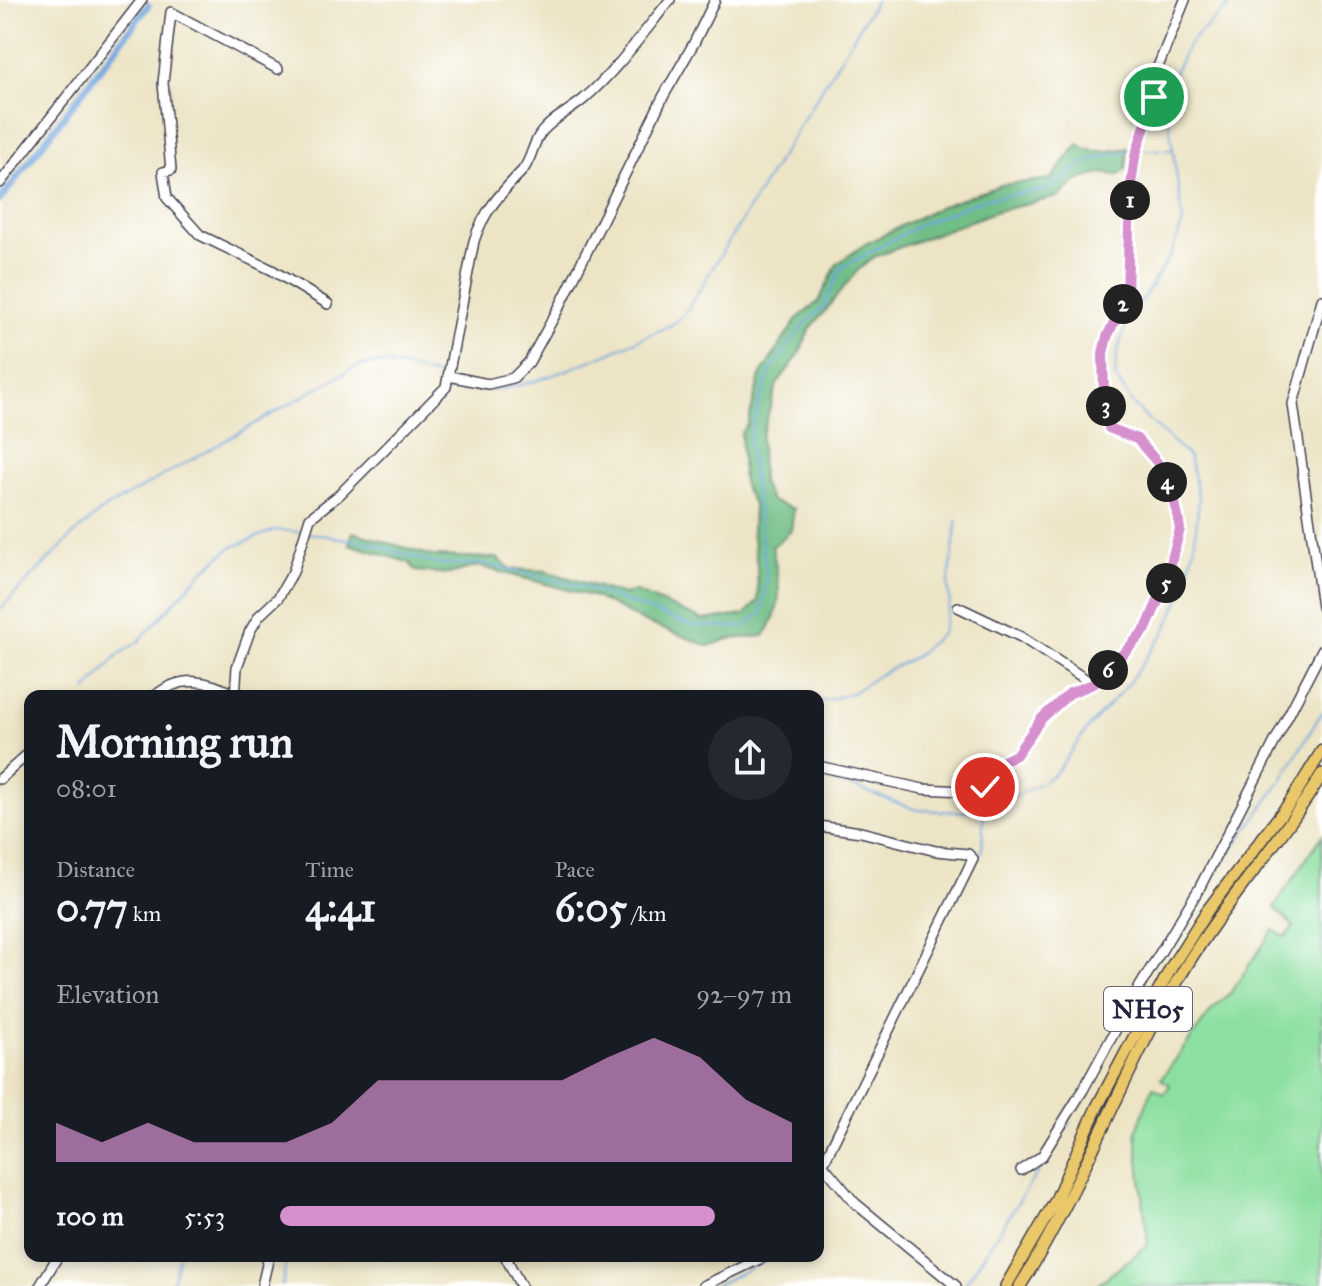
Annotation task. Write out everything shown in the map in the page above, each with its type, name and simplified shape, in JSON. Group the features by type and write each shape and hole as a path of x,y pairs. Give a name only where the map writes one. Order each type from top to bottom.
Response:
{"main road":[{"name":"NH05","path":"1006,1286 1055,1202 1097,1107 1172,966 1207,911 1291,801 1322,751"},
{"name":"NH05","path":"1020,1286 1067,1204 1110,1109 1185,968 1220,913 1270,850 1322,774"}],"street":[{"path":"0,183 142,0"},
{"path":"235,690 237,667 250,631 259,616 278,598 293,572 310,518 339,495 446,387 478,226 506,185 529,161 541,133 607,77 670,0"},
{"path":"449,376 488,384 513,378 529,362 715,0"},
{"path":"824,767 923,789 963,791 985,787 990,768 1016,755 1041,719 1070,693 1093,684 1146,629 1166,582 1180,529 1174,497 1157,462 1137,439 1109,428 1104,396 1103,353 1107,337 1127,295 1130,192 1135,157 1154,97 1155,74 1185,0"},
{"path":"278,69 171,12 163,83 171,170 163,172 167,198 200,235 272,270 328,304"},
{"path":"1322,300 1293,404 1322,607"},
{"path":"958,607 1021,637 1093,684"},
{"path":"1021,1170 1042,1156 1090,1079 1134,996 1200,887 1322,650"},
{"path":"162,690 198,681 225,690"},
{"path":"0,779 24,757"},
{"path":"824,827 861,832 936,851 968,854 973,859 824,1158"},
{"path":"824,1170 855,1203 956,1286"},
{"path":"40,1286 54,1262"},
{"path":"262,1286 268,1262"},
{"path":"508,1262 521,1286"},
{"path":"703,1286 753,1262"}],"green space":[{"path":"1078,144 1096,151 1128,148 1126,169 1119,175 1100,173 1077,181 1058,197 997,211 874,257 857,271 810,329 798,356 777,384 761,438 762,483 771,501 794,509 791,531 772,547 779,593 776,614 764,636 729,639 709,646 647,623 595,597 478,566 449,574 415,571 410,563 349,544 353,532 432,556 497,558 511,569 546,571 624,595 634,591 703,620 744,615 758,601 752,532 753,504 743,485 741,433 748,424 760,376 797,319 819,301 837,264 865,244 939,207 1001,185 1051,179"},
{"path":"1322,836 1322,1286 1096,1286 1148,1245 1136,1132 1153,1087 1164,1094 1170,1085 1161,1079 1212,1010 1231,992 1273,930 1285,937 1294,927 1274,907"}],"waterway":[{"path":"452,381 482,390 525,384 604,355 671,325 684,315 876,0"},
{"path":"824,780 917,810 962,812 1006,802 1054,775 1089,727 1127,685 1164,633 1185,588 1194,548 1199,499 1189,457 1133,405 1115,376 1117,354 1125,327 1171,254 1183,222 1168,114 1171,78 1190,42 1235,0"},
{"path":"0,200 148,6"},
{"path":"1143,150 1173,150"},
{"path":"308,533 366,542 436,564 486,564 584,587 693,626 743,627 761,614 767,579 749,444 758,405 770,372 799,330 824,306 841,268 923,223 984,199 1049,189 1087,161 1130,151"},
{"path":"0,609 74,534 104,509 355,367 389,364 445,379"},
{"path":"824,700 852,693 916,656 942,633 950,602 948,587 957,520"},
{"path":"87,690 117,656 138,642 202,572 230,548 275,530 301,532"},
{"path":"1206,886 1280,783 1322,712"},
{"path":"976,860 982,849 984,808"},
{"path":"964,1286 1070,1122"},
{"path":"171,1286 177,1262"},
{"path":"282,1286 286,1262"},
{"path":"714,1286 763,1262"}],"route":[{"path":"985,787 990,768 1016,755 1041,719 1070,693 1093,684 1146,629 1176,552 1180,529 1174,497 1157,462 1137,439 1109,428 1104,396 1103,353 1107,337 1127,295 1130,192 1135,157 1154,97"}]}
